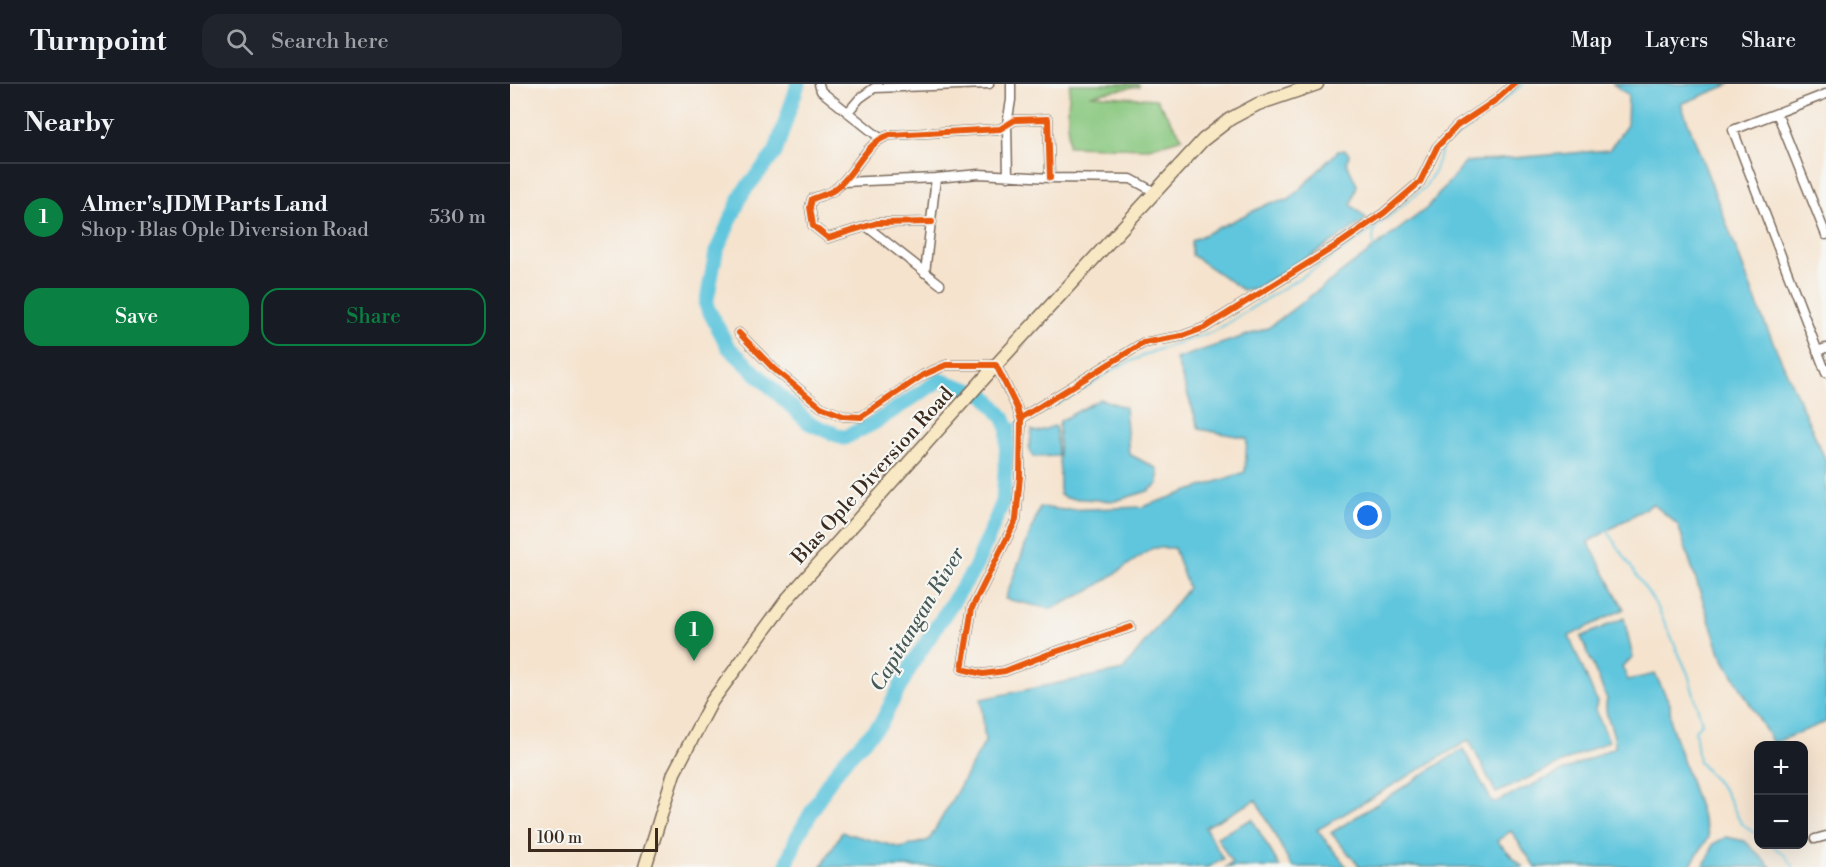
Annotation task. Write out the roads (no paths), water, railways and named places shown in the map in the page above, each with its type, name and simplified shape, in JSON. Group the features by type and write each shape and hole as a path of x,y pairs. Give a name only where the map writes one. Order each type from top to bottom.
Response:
{"main road":[{"name":"Blas Ople Diversion Road","path":"645,867 674,773 712,701 788,598 1203,140 1230,120 1258,104 1317,84"}],"street":[{"path":"819,84 821,91 880,138"},
{"path":"848,112 874,86 989,84"},
{"path":"1008,177 1007,124 1011,84"},
{"path":"1021,419 1143,343 1182,336 1204,328 1342,242 1384,213 1420,182 1437,147 1457,126 1496,100 1514,84"},
{"path":"1826,94 1733,130 1822,350 1826,373"},
{"path":"1777,113 1826,234"},
{"path":"932,222 877,223 828,238 813,226 810,207 812,199 832,192 880,138 890,135 1000,129 1015,120 1048,119 1050,178"},
{"path":"843,182 979,174 1008,177 1131,178 1155,192"},
{"path":"925,273 936,178"},
{"path":"866,226 940,284"},
{"path":"739,333 774,369 821,407 843,416 861,417 923,375 946,365 994,368 1021,419 1020,476 1016,520 972,609 962,669 983,674 1005,671 1131,627"},
{"path":"1815,839 1826,836"}],"water":[{"path":"1613,84 1731,84 1681,104 1762,317 1826,461 1826,722 1778,741 1772,741 1720,653 1678,525 1653,504 1588,542 1624,609 1569,636 1597,702 1595,710 1609,741 1496,793 1469,740 1317,830 1347,867 1292,867 1256,800 1205,827 1223,859 1209,867 821,867 842,832 901,848 929,840 985,742 981,699 1123,670 1188,588 1174,548 1153,548 1089,591 1051,609 1005,599 1040,507 1064,510 1142,507 1245,472 1247,438 1199,429 1176,359 1268,328 1427,208 1466,162 1609,150 1627,125 1628,95"},
{"path":"1345,150 1349,154 1347,164 1357,185 1351,205 1367,219 1295,266 1256,288 1243,290 1192,255 1191,241 1270,203 1289,200 1338,151"},
{"path":"1100,399 1125,407 1129,454 1158,469 1158,484 1148,491 1115,501 1066,498 1060,495 1060,421"},
{"path":"1056,427 1058,456 1033,457 1029,448 1032,430 1037,432"},
{"path":"1624,618 1633,658 1622,666 1628,680 1655,674 1670,704 1671,725 1709,837 1689,867 1535,867 1511,831 1497,841 1523,867 1360,867 1331,833 1463,749 1493,803 1615,747 1606,712 1607,699 1581,637"},
{"path":"1252,819 1280,867 1226,867 1232,863 1217,837"},
{"path":"1726,837 1745,841 1771,867 1702,867 1709,857 1713,844"}],"waterway":[{"name":"Capitangan River","path":"786,867 796,839 828,783 844,761 881,723 912,664 975,568 1003,502 1008,428 1003,417 985,395 940,380 874,423 844,438 809,423 728,347 706,305 716,252 743,192 775,153 798,84"},
{"path":"1447,142 1474,125 1523,84"},
{"path":"1031,417 1069,398 1116,368 1154,351 1215,331 1325,262 1375,228 1425,187 1434,172 1443,146"},
{"path":"1374,249 1375,228"},
{"path":"1008,428 1018,423"},
{"path":"1607,530 1658,608 1688,674 1702,723 1695,730 1699,762 1724,790 1741,823 1754,832"},
{"path":"1777,849 1794,867"}],"place":[{"name":"Almer's JDM Parts Land","path":"694,661"}]}
